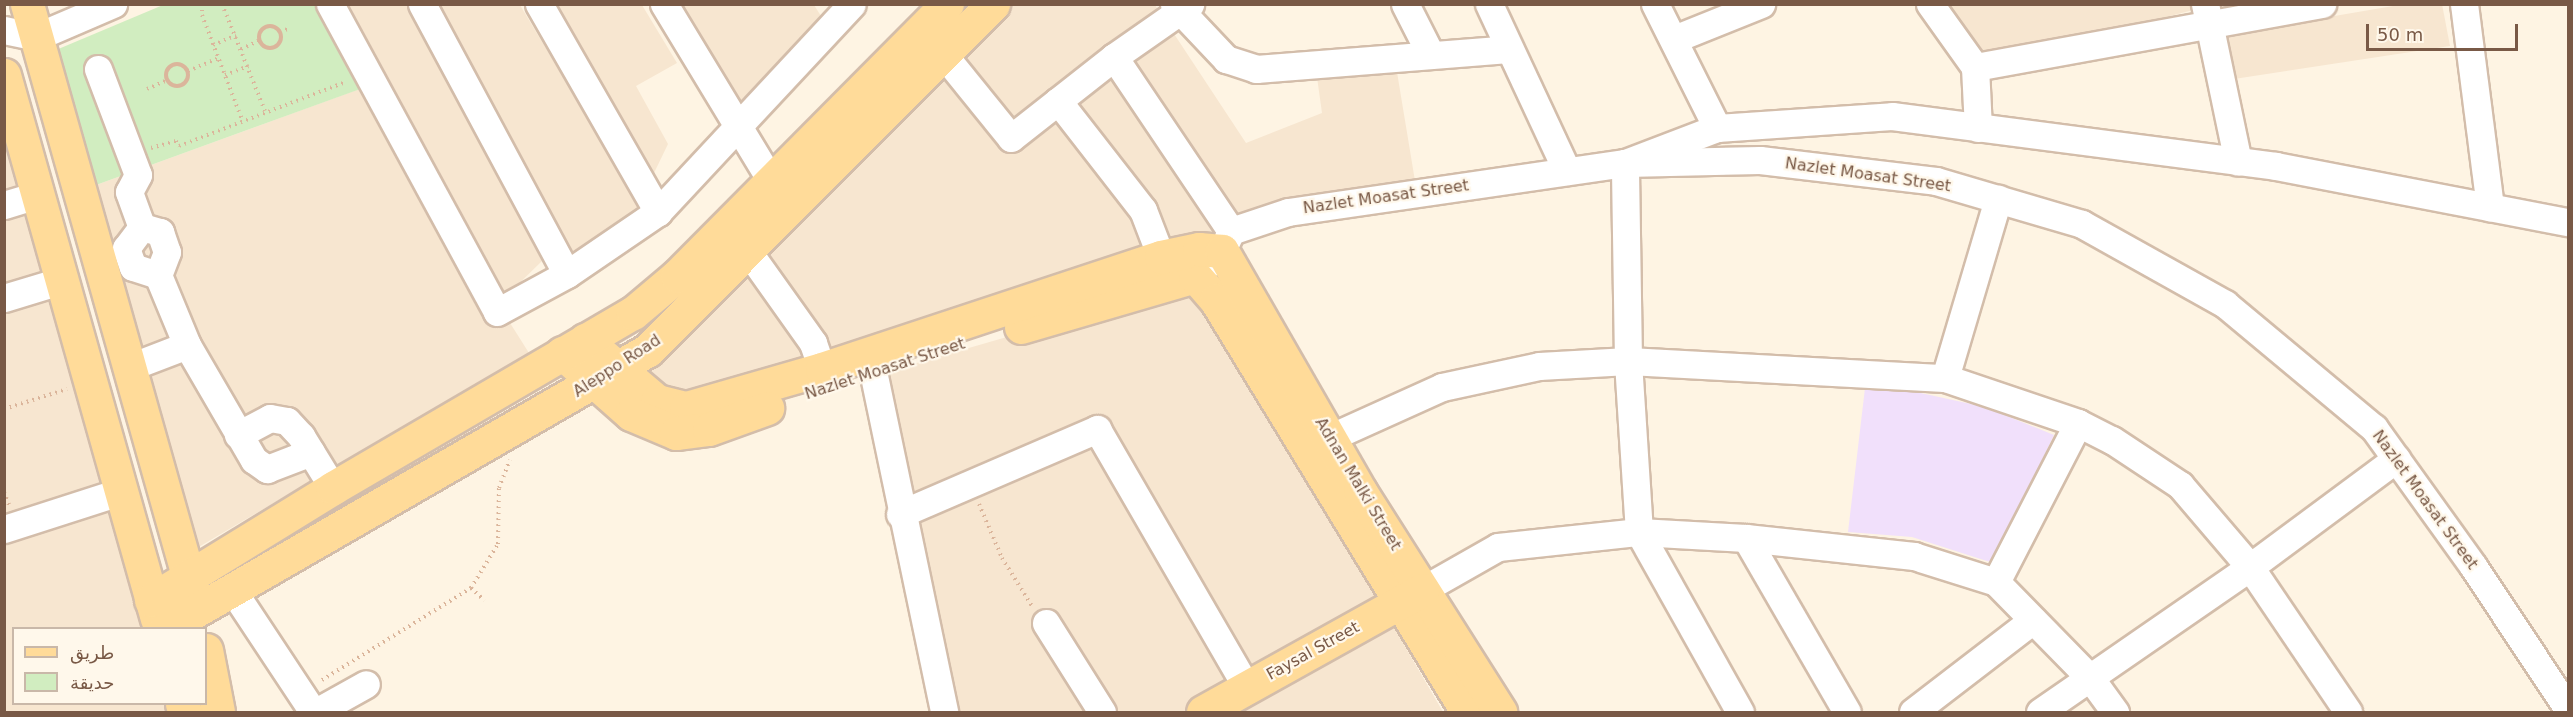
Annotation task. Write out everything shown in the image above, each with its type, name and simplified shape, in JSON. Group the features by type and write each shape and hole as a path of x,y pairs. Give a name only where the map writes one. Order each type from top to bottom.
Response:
{"main road":[{"path":"27,4 190,578 200,621"},
{"path":"4,75 119,492 156,614 190,578 333,488 633,313 677,276 947,4"},
{"name":"Aleppo Road","path":"171,627 200,621 233,591 605,376 663,336 993,4"},
{"name":"Nazlet Moasat Street","path":"605,376 657,400 686,408 822,369 1161,257 1226,241"},
{"name":"Adnan Malki Street","path":"1226,241 1413,595 1467,712"},
{"name":"Nazlet Moasat Street","path":"574,346 605,376 631,414 676,433 709,429 873,371 1195,276"},
{"name":"Adnan Malki Street","path":"1195,276 1216,300 1413,595 1500,712"},
{"name":"Faysal Street","path":"1203,712 1413,595"},
{"path":"207,655 218,712"}],"street":[{"path":"4,30 36,37 113,4"},
{"path":"330,4 497,312 567,274 658,212 739,128 841,9"},
{"path":"422,4 567,274"},
{"path":"539,4 658,212"},
{"path":"664,4 771,181"},
{"path":"1405,4 1431,55"},
{"path":"1489,4 1508,49 1567,171"},
{"path":"1655,4 1717,128"},
{"path":"1674,39 1761,4"},
{"path":"1930,4 1975,66 1978,128"},
{"path":"1975,66 2206,14 2322,4"},
{"path":"2464,4 2490,207"},
{"path":"943,54 1011,138 1182,7 1226,59 1256,69 1508,49"},
{"path":"2206,14 2238,162"},
{"path":"1114,57 1226,241"},
{"path":"98,69 138,175 129,192 142,227 126,248 133,267 158,275 187,345 254,460 267,470 311,452"},
{"path":"1058,101 1143,210 1161,257"},
{"path":"1740,712 1639,532 1628,361 1625,163 1717,128 1892,117 2238,162 2568,222"},
{"name":"Nazlet Moasat Street","path":"1195,276 1226,241 1288,212 1625,163 1761,160 1936,181 2082,224 2225,304 2374,429 2560,708"},
{"path":"4,205 37,195"},
{"path":"1945,378 1998,199"},
{"path":"747,250 813,343 822,369"},
{"path":"4,298 60,281"},
{"path":"130,367 187,345"},
{"path":"1329,438 1443,387 1539,366 1628,361 1945,378 2078,423 2112,440 2180,485 2250,567 2348,712"},
{"path":"873,371 900,514 944,712"},
{"path":"238,435 270,418 287,421 311,452 333,488"},
{"path":"1996,582 2078,423"},
{"path":"900,514 1097,429 1247,688"},
{"path":"2040,712 2091,679 2250,567 2396,459"},
{"path":"4,529 119,492"},
{"path":"1413,595 1498,547 1639,532 1746,538 1914,556 1996,582 2091,679 2115,712"},
{"path":"1746,538 1847,712"},
{"path":"233,591 310,706 366,684"},
{"path":"1914,712 2033,620"},
{"path":"1046,623 1102,712"}],"path":[{"path":"202,4 202,15 242,120"},
{"path":"222,4 266,111"},
{"path":"260,40 262,29 271,25 280,32"},
{"path":"280,32 291,28"},
{"path":"260,40 268,48 279,43 280,32"},
{"path":"213,45 236,35"},
{"path":"241,49 260,40"},
{"path":"188,71 218,58"},
{"path":"167,80 167,68 176,63 188,71"},
{"path":"225,75 248,66"},
{"path":"167,80 177,86 188,82 188,71"},
{"path":"147,89 167,80"},
{"path":"129,151 176,141 179,146 343,83"},
{"path":"4,409 89,382"},
{"path":"310,706 471,588 498,544 499,488 512,454 507,433"},
{"path":"970,484 1002,558 1042,622 1046,623"},
{"path":"471,588 484,600"}],"shaded area":[{"path":"2192,4 2193,10 1983,65 1943,5"},
{"path":"2442,4 2450,46 2234,79 2211,37 2399,5"},
{"path":"343,5 409,5 542,261 498,304 529,353 197,548 96,185 384,80"},
{"path":"432,5 520,5 648,219 561,263"},
{"path":"556,5 642,5 677,63 636,86 668,144 654,173"},
{"path":"678,5 814,5 821,16 739,104"},
{"path":"1003,5 1155,5 1246,143 1322,113 1316,70 1395,60 1416,187 1222,235 1201,231 1158,239 683,396 641,374"},
{"path":"4,143 56,278 4,294"},
{"path":"1190,284 1393,596 1191,712 951,712 879,374"},
{"path":"49,295 144,627 12,627 12,705 166,705 168,712 5,712 5,308"},
{"path":"1865,388 1916,392 1985,407 2054,435 1993,563 1912,537 1848,532"},
{"path":"1388,617 1443,712 1218,712"}],"green space":[{"path":"163,5 318,5 363,88 96,185 56,50"}]}
